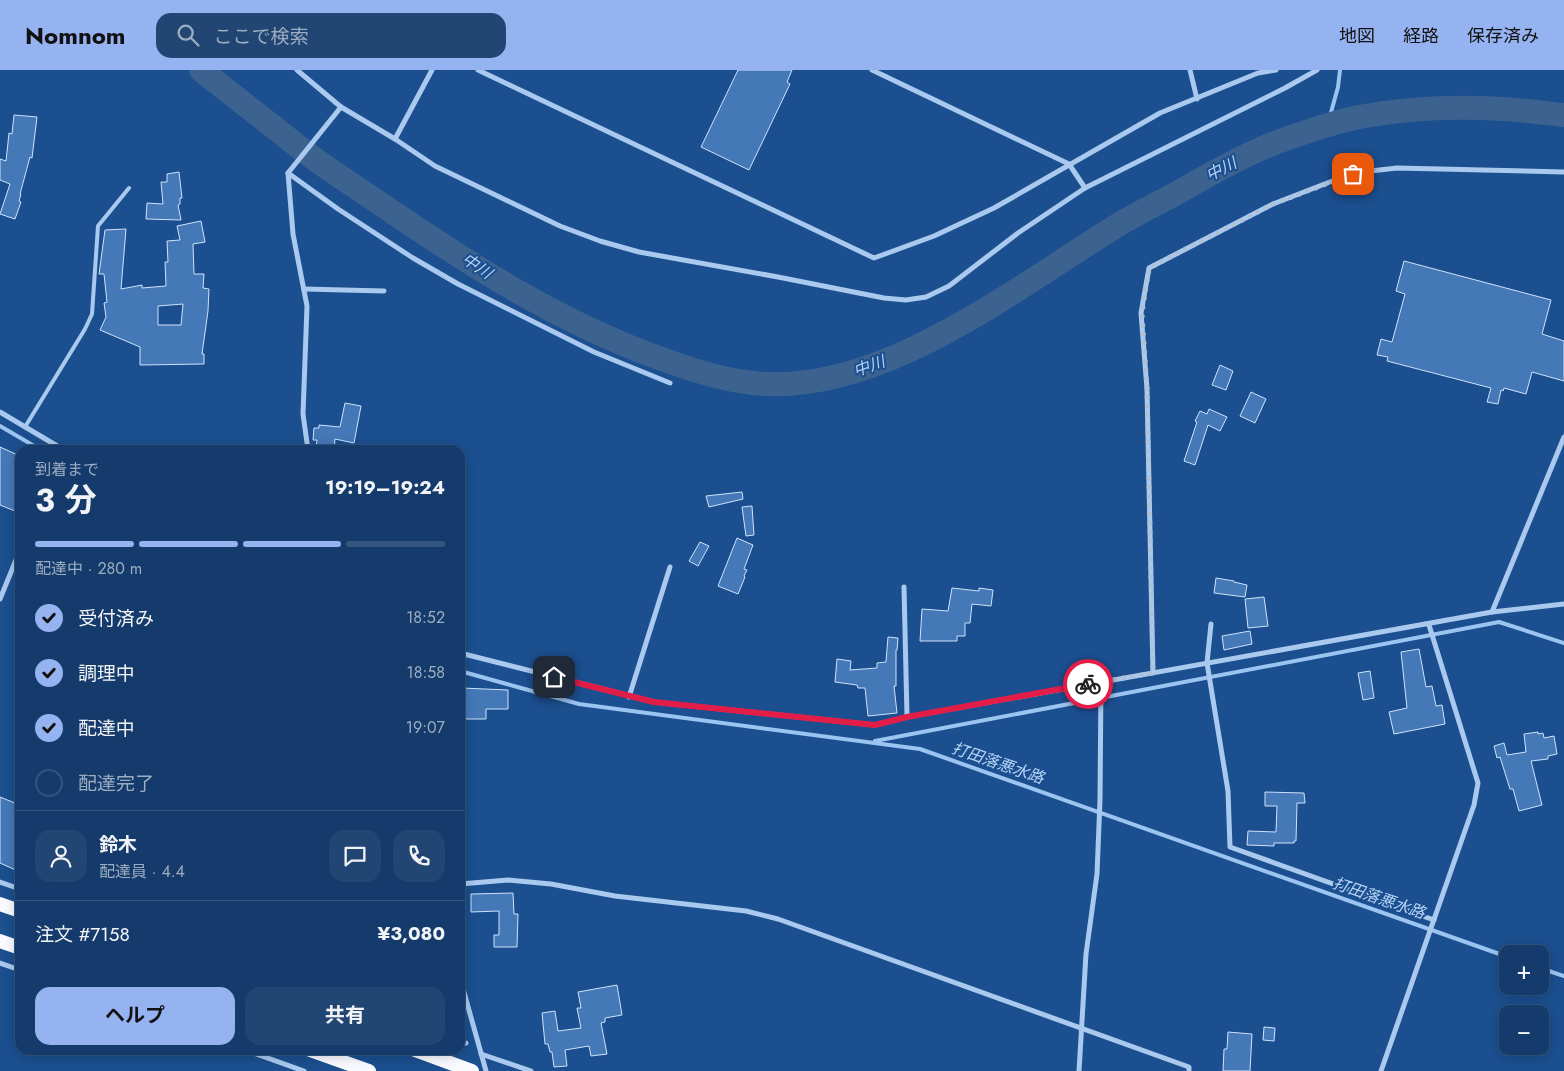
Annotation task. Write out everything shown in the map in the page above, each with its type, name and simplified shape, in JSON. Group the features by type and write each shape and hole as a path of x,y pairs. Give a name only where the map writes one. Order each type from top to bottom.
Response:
{"highway":[{"path":"0,904 15,909"},
{"path":"0,941 15,946"},
{"path":"324,1055 369,1071"},
{"path":"429,1055 472,1071"}],"street":[{"path":"297,70 340,107 395,139 435,166 560,226 600,241 638,252 884,298 906,300 926,297 949,286 1018,233 1085,188 1285,88 1317,70"},
{"path":"395,139 432,70"},
{"path":"478,70 874,258 934,236 994,208 1160,113 1258,73 1276,70"},
{"path":"872,70 1068,164 1085,188"},
{"path":"1190,70 1197,99"},
{"path":"307,445 303,414 307,306 293,234 288,173 340,107"},
{"path":"1153,673 1147,389 1142,313 1149,268 1273,204 1353,174 1397,168 1564,172"},
{"path":"288,173 413,258 458,284 594,352 670,383"},
{"path":"304,289 384,291"},
{"path":"0,412 54,445"},
{"path":"1492,612 1564,437"},
{"path":"0,599 15,562"},
{"path":"629,696 670,567"},
{"path":"904,587 907,717"},
{"path":"465,654 654,702 875,725 907,717 1429,625 1492,612 1564,604"},
{"path":"1211,624 1207,663 1228,791 1230,847 1434,920"},
{"path":"1381,1071 1474,805 1478,783 1429,625"},
{"path":"1079,1071 1086,954 1097,874 1101,682"},
{"path":"465,884 508,880 551,884 615,896 746,911 778,919 1189,1067 1189,1071"},
{"path":"0,882 15,887"},
{"path":"0,963 15,968"},
{"path":"465,996 486,1071"},
{"path":"481,1054 531,1071"},
{"path":"259,1055 304,1071"}],"lane":[{"path":"25,427 85,329 92,314 98,226 129,188"}],"building":[{"path":"738,70 792,70 787,82 790,84 749,170 701,147"},
{"path":"14,115 37,117 32,158 30,157 20,194 19,201 21,202 15,219 0,214 10,184 0,180 0,159 6,161 9,133 12,134"},
{"path":"179,172 182,198 180,198 180,204 178,205 181,220 146,219 147,203 163,204 161,182 167,182 167,174"},
{"path":"201,221 205,242 193,244 194,274 204,274 203,288 209,289 202,354 204,354 204,364 140,365 140,347 100,330 106,317 104,303 107,302 104,274 99,274 105,230 126,229 121,289 142,285 142,288 166,286 165,262 168,262 167,241 180,240 177,226","holes":["183,304 181,325 158,325 158,306"]},
{"path":"1404,261 1551,300 1542,334 1564,341 1564,381 1532,372 1526,394 1504,388 1503,391 1501,390 1498,404 1487,402 1491,388 1387,361 1388,357 1377,355 1381,339 1392,342 1405,294 1396,291"},
{"path":"1220,365 1233,371 1226,390 1212,385"},
{"path":"1251,392 1266,399 1255,423 1240,416"},
{"path":"345,403 361,406 354,443 335,439 334,445 316,445 317,440 313,440 314,428 319,428 319,425 340,427"},
{"path":"1209,409 1227,417 1220,431 1208,425 1195,465 1184,461 1197,422 1195,421 1200,411 1207,414"},
{"path":"0,447 15,454 15,511 0,505"},
{"path":"742,492 743,499 709,507 706,496"},
{"path":"752,506 754,535 746,536 742,507"},
{"path":"737,538 753,545 744,569 747,570 745,577 738,594 718,586"},
{"path":"700,542 709,546 698,566 689,561"},
{"path":"1216,578 1247,585 1245,597 1214,593"},
{"path":"952,588 979,591 979,588 993,590 991,606 972,604 970,623 965,623 965,636 957,636 957,641 920,641 922,609 948,611"},
{"path":"1264,597 1268,626 1248,628 1245,599"},
{"path":"1250,631 1252,644 1224,650 1222,636"},
{"path":"888,637 898,638 896,686 894,686 897,713 868,716 865,688 835,682 837,659 851,661 850,670 877,668 877,663 886,662"},
{"path":"1419,649 1426,687 1432,686 1436,706 1442,705 1445,724 1394,734 1389,712 1407,708 1401,652"},
{"path":"1370,671 1374,698 1363,700 1358,673"},
{"path":"465,688 508,690 508,709 486,709 486,719 465,719"},
{"path":"1538,732 1538,734 1543,733 1544,738 1554,736 1557,754 1548,756 1548,759 1531,761 1542,805 1519,811 1513,789 1510,789 1500,757 1497,758 1494,746 1504,743 1507,755 1526,752 1524,734"},
{"path":"1265,792 1304,793 1305,803 1297,803 1296,841 1294,843 1274,843 1274,846 1247,845 1248,831 1276,832 1277,806 1265,806"},
{"path":"0,797 15,803 15,870 0,863"},
{"path":"513,893 514,914 518,914 517,947 494,947 494,935 499,935 499,911 471,912 471,894"},
{"path":"617,985 622,1015 605,1018 605,1022 601,1023 607,1054 591,1056 589,1046 565,1050 567,1066 554,1067 552,1052 550,1052 548,1044 545,1044 542,1013 555,1011 558,1031 581,1028 577,1008 581,1008 578,992"},
{"path":"1264,1027 1275,1028 1274,1041 1263,1040"},
{"path":"1228,1032 1252,1034 1250,1071 1223,1071 1224,1049 1227,1049"}],"waterway":[{"name":"中川","path":"201,70 320,163 426,235 516,291 578,324 643,352 711,375 753,383 800,383 847,374 894,357 941,335 986,309 1135,215 1242,157 1312,130 1359,117 1431,108 1485,108 1564,115"},
{"path":"1327,127 1338,87 1340,70"},
{"name":"打田落悪水路","path":"0,426 32,445"},
{"path":"875,741 1499,622 1564,643"},
{"name":"打田落悪水路","path":"465,672 579,704 920,749 1499,954"},
{"name":"打田落悪水路","path":"1549,971 1564,976"}],"way so far":[{"path":"1088,684 1153,673 1147,389 1142,313 1149,268 1273,204 1353,174"}],"route":[{"path":"554,677 654,702 875,725 907,717 1088,684"}]}
